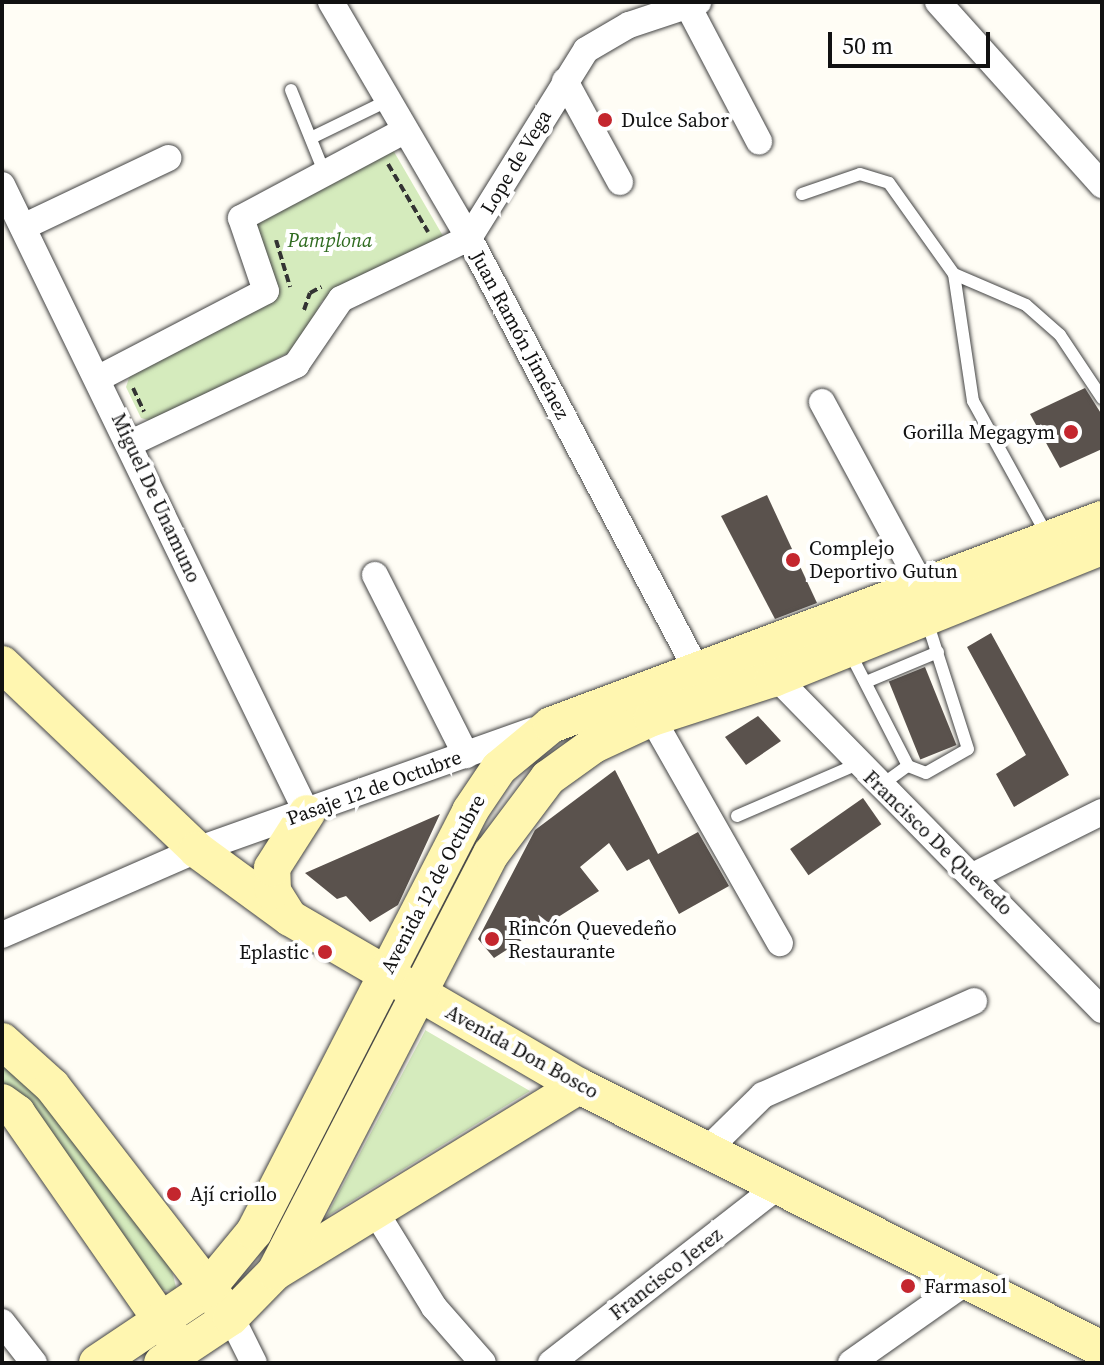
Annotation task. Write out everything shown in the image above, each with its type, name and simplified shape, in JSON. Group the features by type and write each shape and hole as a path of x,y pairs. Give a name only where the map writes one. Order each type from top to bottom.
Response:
{"main road":[{"name":"Avenida 12 de Octubre","path":"169,1345 207,1289 254,1232 470,811 499,768 551,725 699,674 848,649 924,603 1050,540 1102,519"},
{"name":"Avenida 12 de Octubre","path":"97,1363 169,1345 231,1317 275,1272 514,818 548,778 594,745 765,665 924,603 1102,547"},
{"name":"Avenida Don Bosco","path":"2,664 197,850 290,918 579,1086 781,1184 1102,1349"},
{"path":"290,918 273,891 272,868 307,813"},
{"path":"2,1041 52,1086 231,1317"},
{"path":"275,1272 579,1086"},
{"path":"2,1102 17,1113 169,1345"}],"street":[{"name":"Juan Ramón Jiménez","path":"331,2 469,238 699,674"},
{"path":"938,2 1102,185"},
{"path":"693,4 759,141"},
{"name":"Lope de Vega","path":"469,238 565,81 602,38 693,4"},
{"path":"565,81 620,182"},
{"path":"99,378 266,291 241,218 404,131"},
{"path":"23,227 168,158"},
{"name":"Miguel De Unamuno","path":"2,185 131,443 307,813"},
{"path":"131,443 296,365 341,299 469,238"},
{"path":"822,402 924,603"},
{"path":"375,575 466,755"},
{"name":"Francisco De Quevedo","path":"765,665 858,764 973,876 1102,1010"},
{"path":"652,718 780,943"},
{"name":"Pasaje 12 de Octubre","path":"2,935 197,850 551,725"},
{"path":"973,876 1102,812"},
{"path":"708,1149 763,1095 974,1001"},
{"name":"Francisco Jerez","path":"551,1363 781,1184"},
{"path":"375,1211 434,1307 483,1363"},
{"path":"851,1363 969,1280"},
{"path":"231,1317 254,1363"},
{"path":"2,1322 34,1363"}],"lane":[{"path":"291,90 325,174"},
{"path":"311,138 387,101"},
{"path":"802,194 860,174 889,183 954,274 973,401 1050,540"},
{"path":"954,274 1026,305 1060,335 1102,398"},
{"path":"848,649 908,766 926,773 968,749 924,603"},
{"path":"866,682 938,652"},
{"path":"737,816 858,764"},
{"path":"880,786 908,766"}],"green space":[{"name":"Pamplona","path":"393,150 443,236 322,301 298,348 152,421 141,418 126,387 130,375 271,301 252,224"},
{"path":"425,1031 530,1091 326,1217"},
{"path":"2,1059 64,1119 172,1271 177,1291 161,1290 2,1080"}],"building":[{"name":"Gorilla Megagym","path":"1085,388 1102,415 1102,449 1060,468 1030,414"},
{"path":"767,495 817,603 775,619 721,516"},
{"path":"991,633 1069,775 1014,807 996,774 1026,755 967,647"},
{"path":"925,667 956,745 920,759 889,682"},
{"path":"758,716 781,741 746,765 725,737"},
{"path":"615,770 658,854 698,832 729,886 679,914 649,859 627,871 609,843 580,867 599,891 494,958 478,939 535,830"},
{"path":"863,798 881,824 808,875 790,849"},
{"path":"440,814 398,905 370,922 346,896 337,899 305,873"}],"place":[{"name":"Dulce Sabor","path":"605,120"},
{"name":"Gorilla Megagym","path":"1071,432"},
{"name":"Complejo Deportivo Gutun","path":"793,560"},
{"name":"Rincón Quevedeño Restaurante","path":"492,939"},
{"name":"Eplastic","path":"325,952"},
{"name":"Ají criollo","path":"174,1194"},
{"name":"Farmasol","path":"908,1286"}]}
